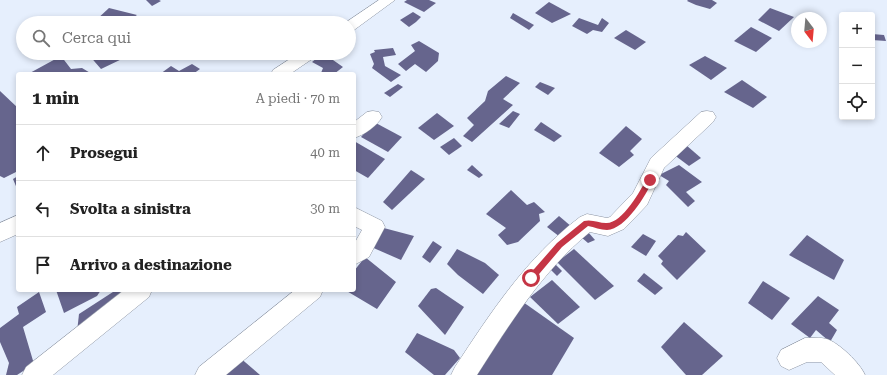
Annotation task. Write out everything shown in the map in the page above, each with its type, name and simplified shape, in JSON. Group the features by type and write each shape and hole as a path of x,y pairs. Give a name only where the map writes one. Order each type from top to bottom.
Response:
{"street":[{"path":"356,22 388,0"},
{"path":"282,72 300,60"},
{"path":"356,130 373,117"},
{"path":"463,375 531,278 560,245 587,223 608,227 617,223 640,199 657,163 707,117"},
{"path":"356,217 376,227 362,250 356,254"},
{"path":"0,233 16,225"},
{"path":"34,375 138,292"},
{"path":"207,375 310,292"},
{"path":"789,358 805,350 825,350 853,375"}],"building":[{"path":"146,0 159,0 161,1 152,6"},
{"path":"407,0 429,0 436,3 424,12 404,2"},
{"path":"712,0 717,3 710,9 696,5 687,1"},
{"path":"549,2 571,14 552,23 535,13"},
{"path":"109,8 137,15 136,16 100,16"},
{"path":"770,8 791,16 791,20 779,31 758,20"},
{"path":"413,12 421,17 409,27 400,20"},
{"path":"513,13 534,25 529,30 510,18"},
{"path":"579,18 598,25 602,18 609,23 602,32 593,30 587,34 572,26"},
{"path":"751,27 772,38 756,52 734,41"},
{"path":"626,30 646,42 635,50 614,38"},
{"path":"875,34 884,35 886,41 875,40"},
{"path":"419,41 439,53 438,61 426,72 415,64 406,71 398,64 415,51 411,45"},
{"path":"393,48 396,55 383,57 385,66 401,75 391,82 372,68 374,64 370,54 375,52 374,50"},
{"path":"705,56 727,68 711,80 689,65"},
{"path":"54,60 64,60 71,69 82,68 89,72 32,72"},
{"path":"93,60 120,60 101,69"},
{"path":"314,60 333,60 343,67 337,72 321,72 323,68 312,62"},
{"path":"192,64 200,69 196,72 163,72 171,66 179,71"},
{"path":"506,76 520,83 503,99 513,105 472,142 463,136 474,125 467,118 485,101 488,91"},
{"path":"742,80 767,97 753,108 724,92"},
{"path":"540,82 555,88 548,95 535,87"},
{"path":"398,84 403,87 390,97 384,93"},
{"path":"0,91 16,106 16,172 4,178 0,176"},
{"path":"513,111 520,114 509,128 499,124"},
{"path":"437,113 454,126 434,140 418,128"},
{"path":"374,122 402,137 388,152 361,137"},
{"path":"541,122 562,136 554,142 534,130"},
{"path":"626,126 642,139 630,151 634,155 619,167 599,153"},
{"path":"454,138 462,146 449,155 440,147"},
{"path":"356,142 385,159 368,178 356,171"},
{"path":"686,145 701,158 689,166 673,154"},
{"path":"472,165 483,175 479,178 467,170"},
{"path":"679,165 702,182 686,192 695,201 688,207 666,185 669,181 659,175"},
{"path":"411,170 425,179 392,210 383,202"},
{"path":"16,177 16,186 13,179"},
{"path":"511,190 527,205 534,202 545,212 539,214 540,221 518,242 507,245 498,235 506,228 486,214"},
{"path":"559,216 572,227 560,237 547,227"},
{"path":"380,227 414,236 401,260 369,246"},
{"path":"588,232 595,240 588,243 581,237"},
{"path":"686,232 706,251 677,280 661,264 663,261 658,256 678,235 683,236"},
{"path":"643,234 656,241 646,256 631,247"},
{"path":"807,235 844,260 834,280 789,255"},
{"path":"433,241 442,247 430,263 422,257"},
{"path":"457,249 485,263 499,275 483,294 458,275 447,264"},
{"path":"574,249 614,286 595,300 557,262"},
{"path":"365,257 396,282 377,309 348,292 356,292 356,268"},
{"path":"554,263 562,271 557,276 549,268"},
{"path":"644,273 663,288 655,295 637,281"},
{"path":"552,280 580,307 558,324 530,297"},
{"path":"763,281 790,298 772,320 748,303"},
{"path":"436,288 464,307 445,335 418,306 431,289"},
{"path":"39,292 46,312 23,327 34,364 17,375 6,375 9,363 0,342 0,328 19,314 17,307"},
{"path":"57,292 100,292 97,296 64,313"},
{"path":"113,292 129,292 77,332 79,314"},
{"path":"818,296 839,310 829,323 837,330 830,342 816,330 810,338 791,324"},
{"path":"523,302 574,338 552,375 471,375"},
{"path":"684,322 723,356 702,375 686,375 661,347"},
{"path":"417,333 454,350 460,358 445,375 434,375 405,352"},
{"path":"238,356 260,375 220,375"}],"route":[{"path":"531,278 560,245 576,230 587,223 608,227 617,223 640,199 650,180"}]}
